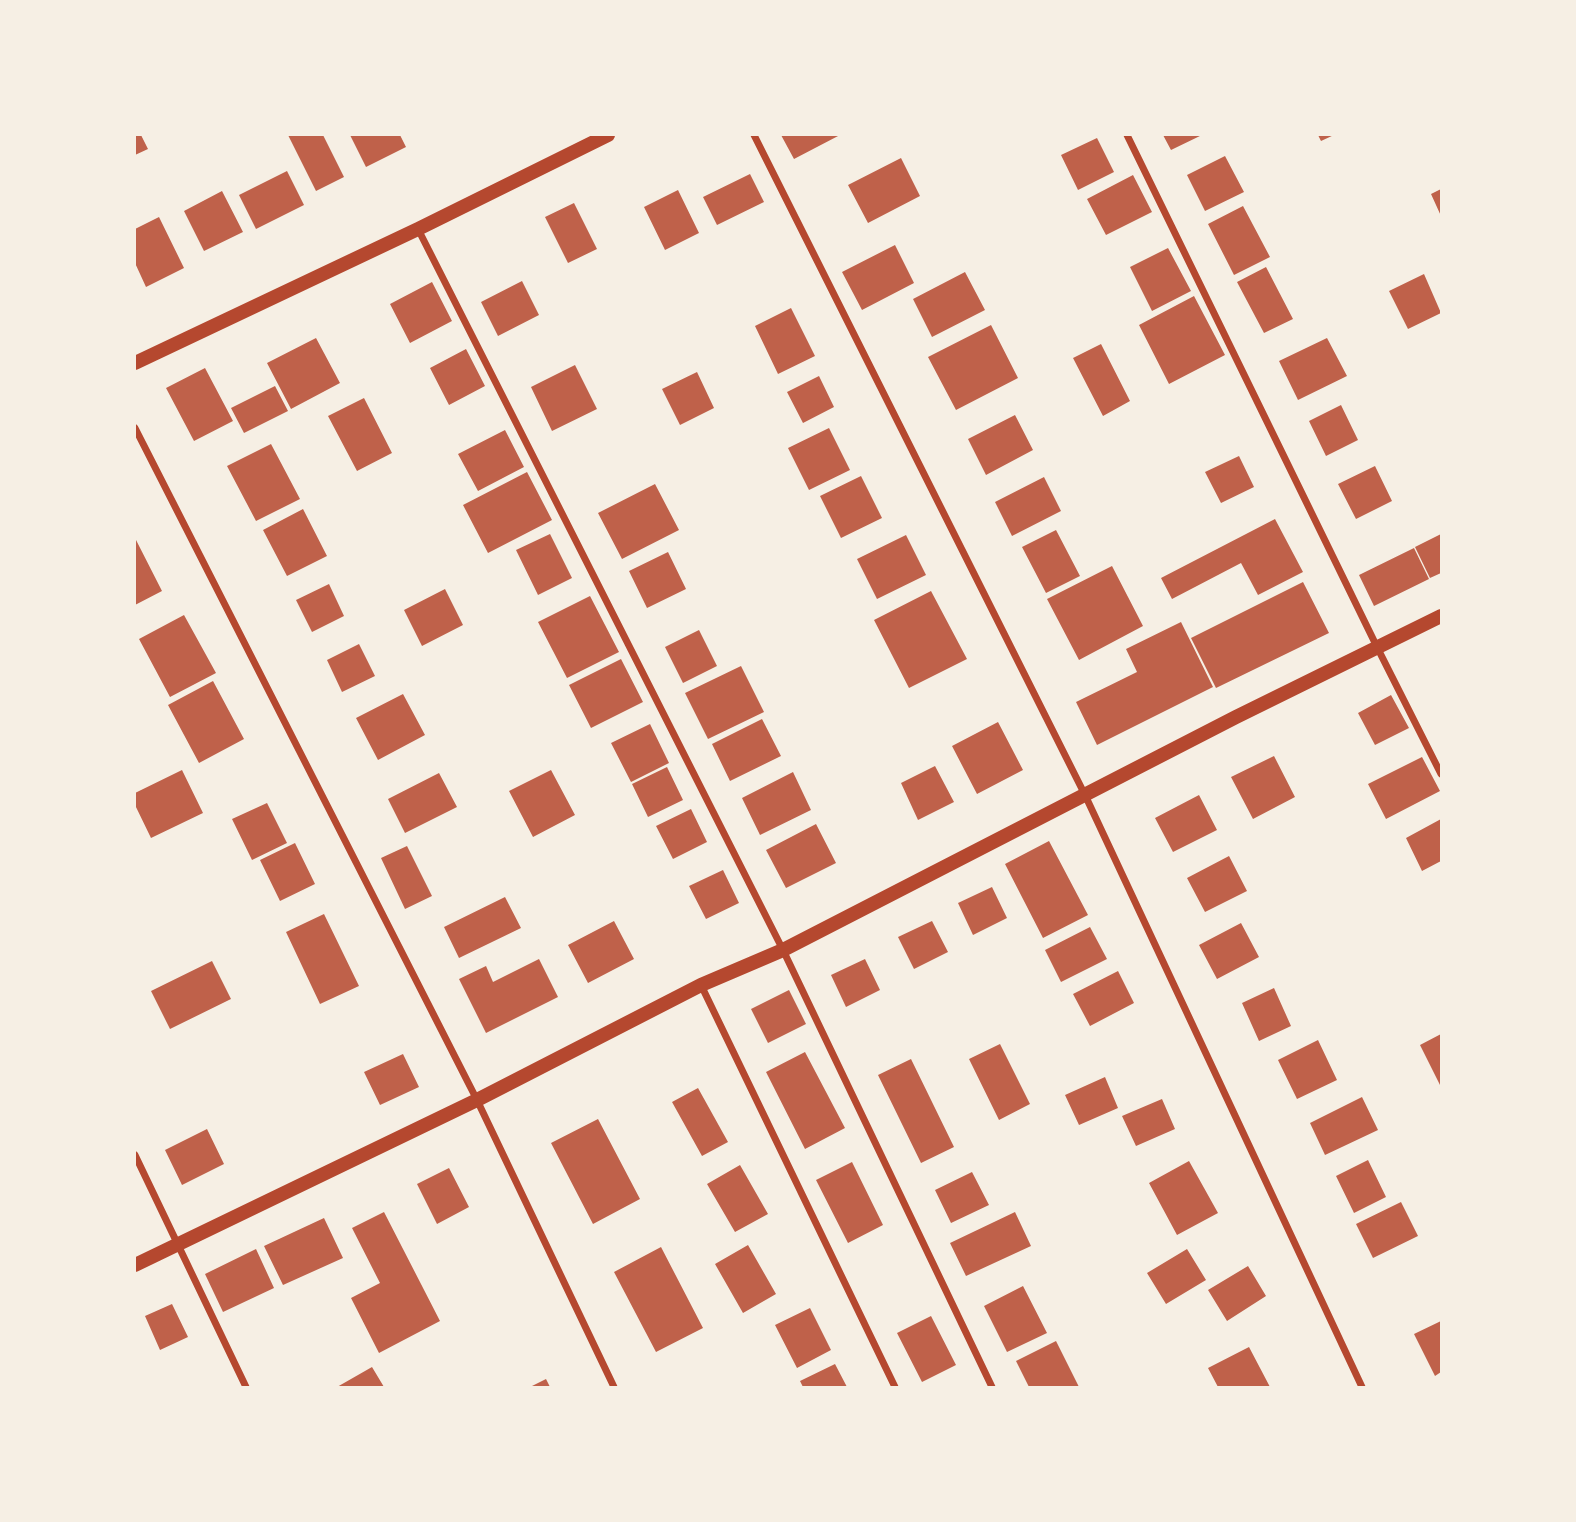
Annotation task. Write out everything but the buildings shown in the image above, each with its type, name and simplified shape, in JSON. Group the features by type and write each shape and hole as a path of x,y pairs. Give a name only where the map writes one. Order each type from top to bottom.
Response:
{"main road":[{"path":"135,363 418,229 608,135"},
{"path":"135,1265 477,1100 701,985 783,950 1085,794 1441,616"}],"street":[{"path":"754,135 1085,794 1362,1387"},
{"path":"1127,135 1441,774"},
{"path":"418,229 783,950 992,1387"},
{"path":"135,428 477,1100 614,1387"},
{"path":"701,985 895,1387"},
{"path":"135,1155 246,1387"}]}
